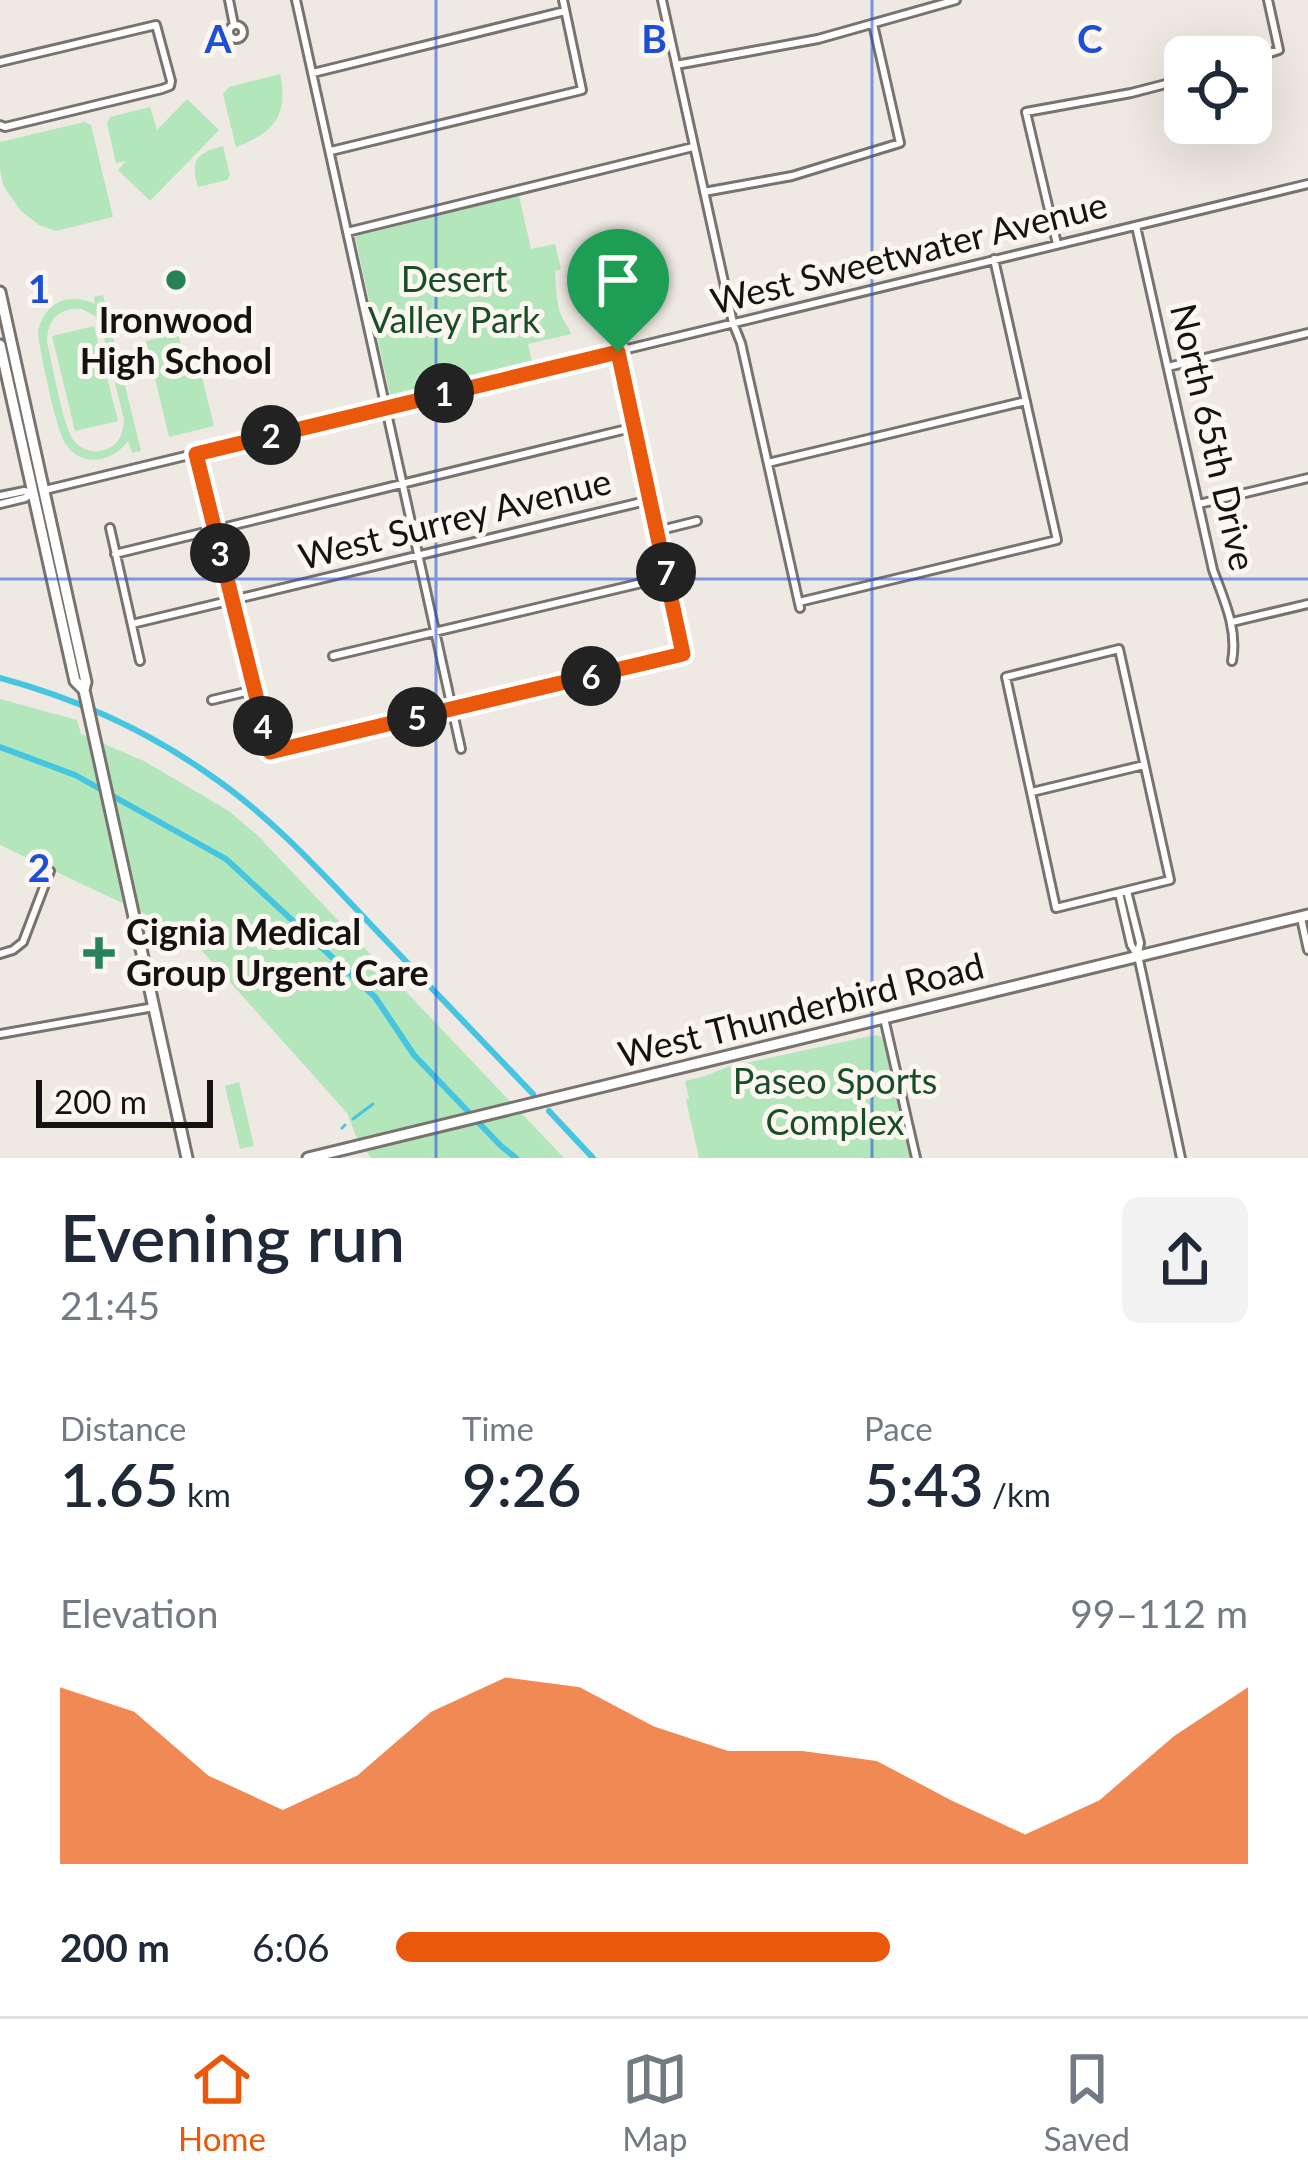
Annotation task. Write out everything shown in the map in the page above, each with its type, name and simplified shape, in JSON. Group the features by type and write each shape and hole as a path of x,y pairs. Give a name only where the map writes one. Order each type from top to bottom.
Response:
{"main road":[{"path":"0,292 38,492"},
{"path":"0,345 86,682 84,694 187,1158"},
{"name":"West Thunderbird Road","path":"308,1158 1304,916"}],"street":[{"path":"229,0 234,25"},
{"path":"296,0 461,749"},
{"path":"329,152 582,90 563,0"},
{"path":"662,0 800,605 1057,540 994,260"},
{"path":"676,65 799,43 956,0"},
{"path":"1268,0 1279,50 1272,52"},
{"path":"312,73 566,10"},
{"path":"704,192 792,176 900,143 873,25"},
{"path":"0,62 155,26 170,86 0,125"},
{"path":"1057,244 1026,112 1164,84"},
{"path":"347,232 694,147"},
{"name":"West Sweetwater Avenue","path":"0,500 1308,184"},
{"name":"North 65th Drive","path":"1136,226 1213,570 1232,622 1232,661"},
{"path":"1168,367 1308,333"},
{"path":"196,454 270,752 683,654 618,352"},
{"path":"768,463 1026,401"},
{"path":"115,554 635,427"},
{"path":"1199,504 1308,478"},
{"name":"West Surrey Avenue","path":"132,624 650,500"},
{"name":"West Surrey Avenue","path":"657,531 697,521"},
{"path":"110,528 140,661"},
{"path":"333,656 667,577"},
{"path":"1232,622 1308,604"},
{"path":"1119,649 1170,880 1056,908 1032,792 1006,677 1119,649"},
{"path":"212,700 254,690"},
{"path":"1032,792 1144,764"},
{"path":"0,954 23,942 50,871"},
{"path":"1123,891 1140,943 1138,956 1181,1158"},
{"path":"1304,916 1308,950"},
{"path":"0,1034 154,1007"},
{"path":"884,1018 916,1158"}],"green space":[{"path":"280,74 282,101 276,121 236,147 223,94 229,87"},
{"path":"187,99 219,130 150,201 118,170 126,161 116,163 107,123 110,117 150,107 157,130"},
{"path":"84,122 91,125 113,217 56,231 21,211 4,187 0,142"},
{"path":"223,146 227,180 198,187 197,159"},
{"name":"Desert Valley Park","path":"519,196 531,249 555,244 561,269 555,271 557,301 571,334 528,344 533,366 391,399 355,236"},
{"path":"103,295 141,451 132,453 128,441 114,454 97,460 79,457 65,443 48,388 38,331 46,313 59,302 76,299 95,304 94,297","holes":["82,309 95,316 124,420 117,442 94,451 81,447 71,436 47,342 49,327 61,312"]},
{"path":"94,326 118,421 75,431 52,336"},
{"path":"178,333 185,363 198,361 214,426 169,437 146,341"},
{"path":"0,699 77,720 81,734 144,761 229,811 564,1158 371,1158 347,1113 195,943 169,939 151,943 143,913 0,845"},
{"name":"Paseo Sports Complex","path":"875,1035 883,1040 910,1158 699,1158 685,1081 727,1067"},
{"path":"239,1082 254,1146 240,1149 225,1086"}],"waterway":[{"path":"0,678 55,695 133,729 230,790 315,866 533,1094"},
{"path":"0,747 75,775 226,859 375,997 414,1055 516,1158"},
{"path":"211,929 216,924"},
{"path":"353,1119 373,1104"},
{"path":"549,1111 593,1158"},
{"path":"342,1128 345,1125"}],"place":[{"name":"Ironwood High School","path":"176,280"},
{"name":"Cignia Medical Group Urgent Care","path":"99,953"}],"route":[{"path":"618,352 683,654 270,752 196,454 618,352"}]}
